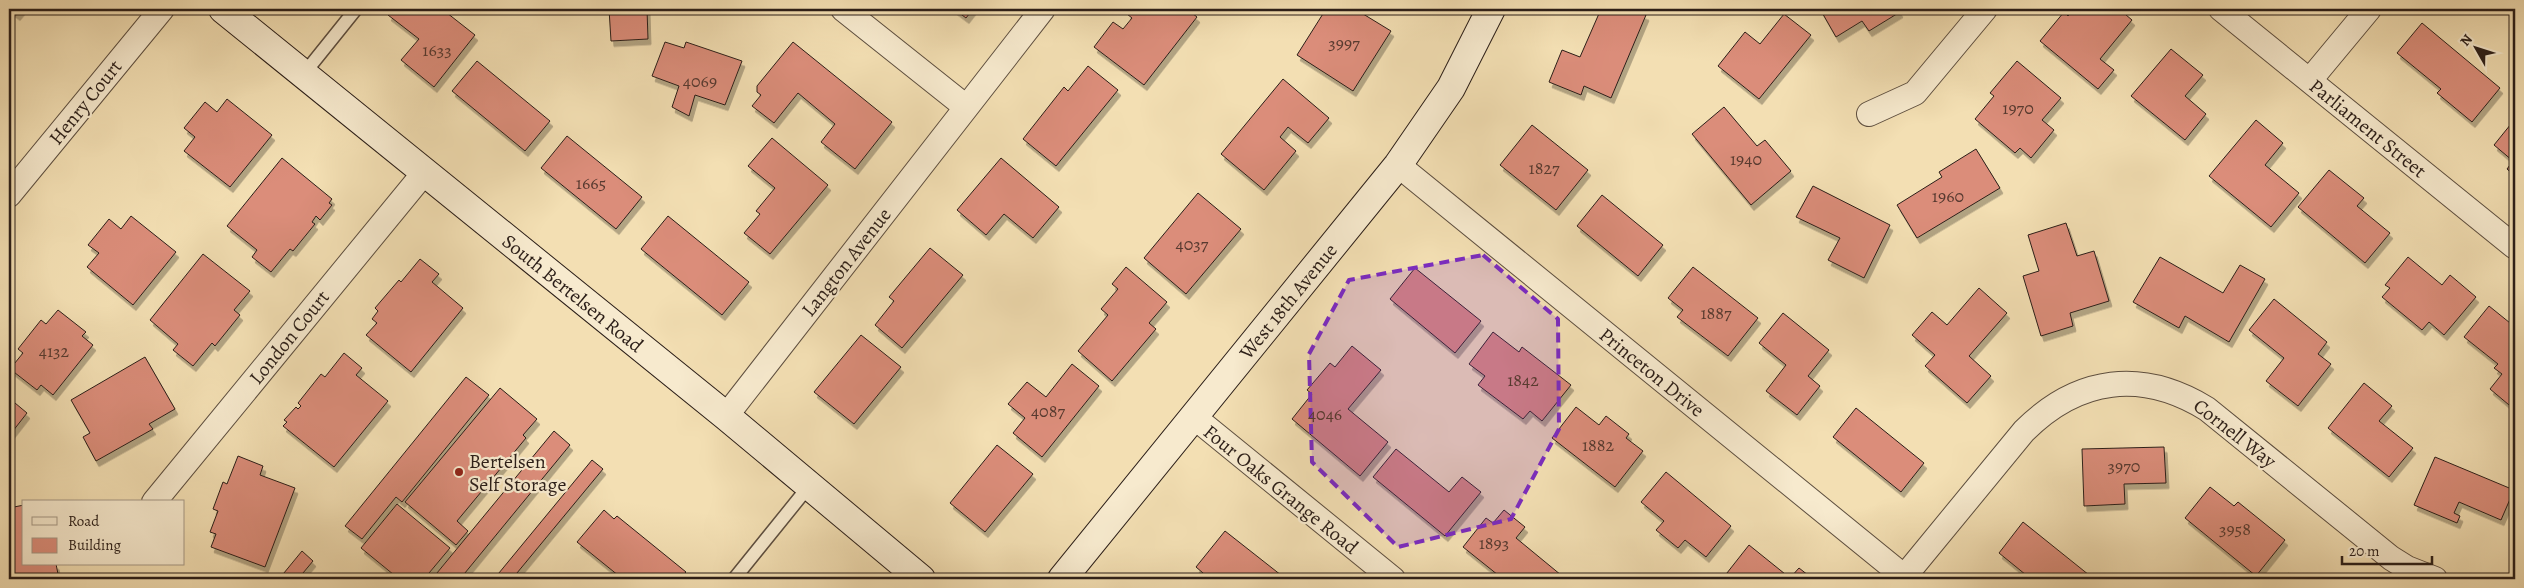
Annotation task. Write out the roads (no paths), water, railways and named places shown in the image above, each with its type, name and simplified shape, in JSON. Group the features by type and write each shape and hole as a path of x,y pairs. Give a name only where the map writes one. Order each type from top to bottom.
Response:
{"main road":[{"name":"South Bertelsen Road","path":"223,9 726,416 921,579"},
{"name":"West 18th Avenue","path":"1062,579 1398,165 1451,88 1491,9"}],"street":[{"name":"Henry Court","path":"9,195 162,9"},
{"path":"844,9 966,107"},
{"name":"Langton Avenue","path":"726,416 1044,9"},
{"path":"1869,114 1915,93 1985,9"},
{"name":"Parliament Street","path":"2221,9 2515,247"},
{"path":"2310,80 2369,9"},
{"name":"Princeton Drive","path":"1398,165 1906,578"},
{"name":"London Court","path":"156,500 424,173"},
{"name":"Cornell Way","path":"1906,578 2024,431 2041,414 2086,389 2110,384 2138,383 2161,387 2186,396 2207,409 2391,558 2407,568 2435,579"},
{"name":"Four Oaks Grange Road","path":"1194,417 1393,579"}],"lane":[{"path":"304,75 356,9"},
{"path":"734,579 809,486"}],"place":[{"name":"Bertelsen Self Storage","path":"459,472"}]}
